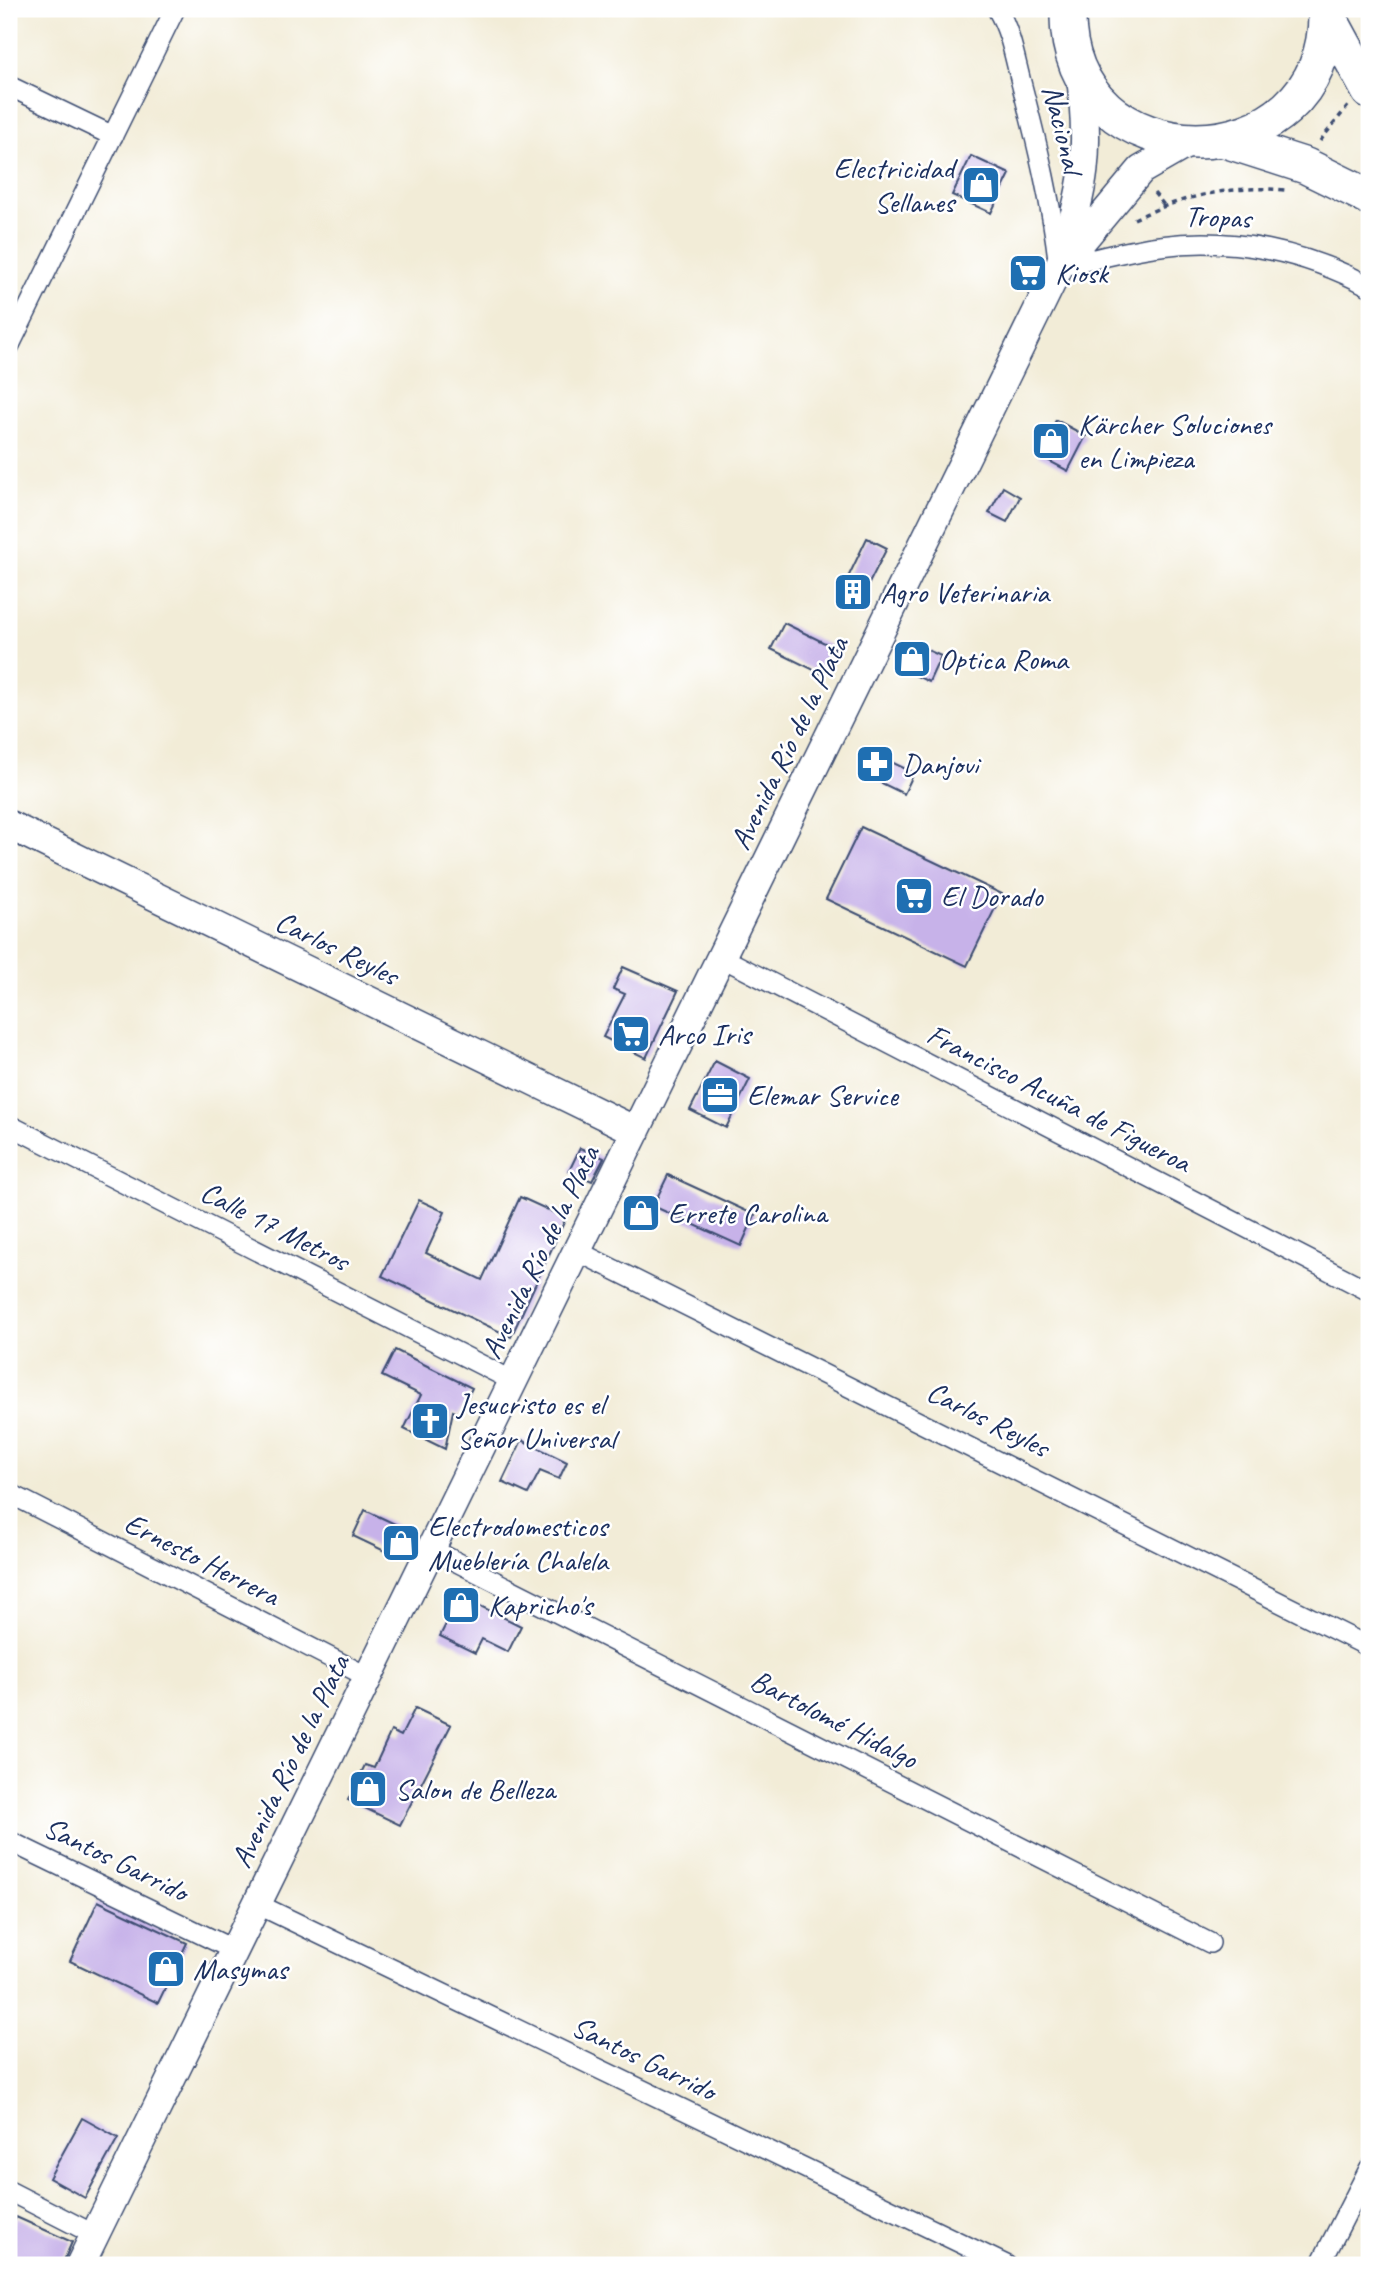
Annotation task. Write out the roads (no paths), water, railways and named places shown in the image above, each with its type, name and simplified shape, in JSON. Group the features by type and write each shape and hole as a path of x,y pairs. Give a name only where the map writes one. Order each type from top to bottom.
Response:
{"highway":[{"path":"1068,9 1070,36 1080,67 1098,96 1124,120 1165,139 1188,143 1225,140 1278,115 1299,94 1317,60 1324,41 1326,10"},
{"path":"1326,10 1368,90"},
{"path":"1225,140 1302,178 1369,197"}],"street":[{"path":"9,347 175,9"},
{"name":"Nacional","path":"997,9 1013,50 1037,144 1052,208 1059,267"},
{"name":"Avenida Río de la Plata","path":"80,2265 1059,267 1079,210 1086,159 1086,113 1080,67"},
{"path":"9,86 113,136"},
{"name":"Avenida Río de la Plata","path":"1059,267 1141,170 1188,143"},
{"name":"Tropas","path":"1059,267 1159,246 1222,243 1294,255 1328,266 1369,286"},
{"name":"Carlos Reyles","path":"9,825 636,1131"},
{"name":"Francisco Acuña de Figueroa","path":"721,957 1369,1291"},
{"name":"Calle 17 Metros","path":"9,1125 513,1381"},
{"name":"Carlos Reyles","path":"577,1251 1369,1647"},
{"name":"Ernesto Herrera","path":"9,1493 368,1677"},
{"name":"Bartolomé Hidalgo","path":"431,1549 1210,1943"},
{"name":"Santos Garrido","path":"9,1841 234,1950"},
{"name":"Santos Garrido","path":"257,1904 1006,2265"},
{"path":"1320,2265 1369,2169"},
{"path":"9,2192 95,2235"}],"place":[{"name":"Electricidad Sellanes","path":"981,185"},
{"name":"Kiosk","path":"1028,273"},
{"name":"Kärcher Soluciones en Limpieza","path":"1051,441"},
{"name":"Agro Veterinaria","path":"853,592"},
{"name":"Optica Roma","path":"912,659"},
{"name":"Danjovi","path":"875,764"},
{"name":"El Dorado","path":"914,896"},
{"name":"Arco Iris","path":"631,1034"},
{"name":"Elemar Service","path":"720,1095"},
{"name":"Errete Carolina","path":"641,1213"},
{"name":"Jesucristo es el Señor Universal","path":"430,1421"},
{"name":"Electrodomesticos Mueblería Chalela","path":"401,1543"},
{"name":"Kapricho's","path":"461,1605"},
{"name":"Salon de Belleza","path":"368,1789"},
{"name":"Masymas","path":"166,1969"}]}
